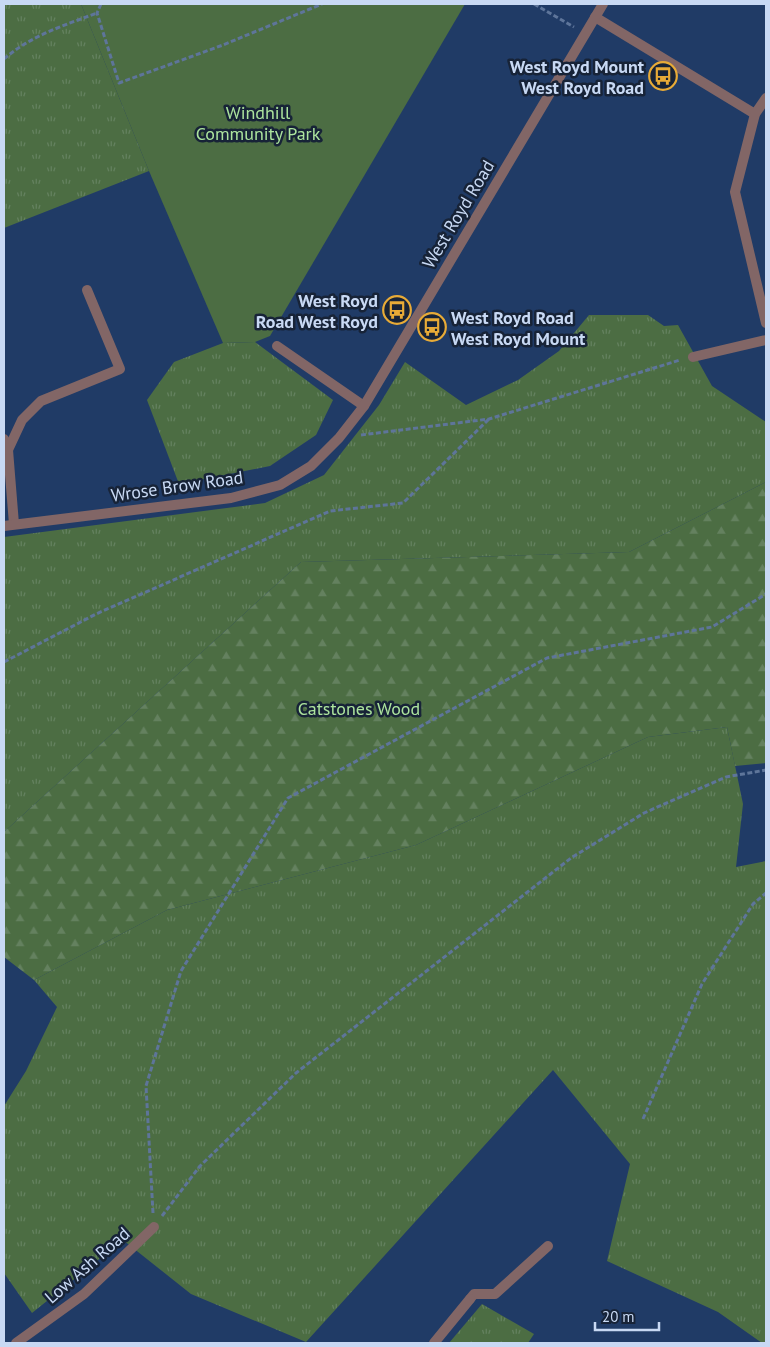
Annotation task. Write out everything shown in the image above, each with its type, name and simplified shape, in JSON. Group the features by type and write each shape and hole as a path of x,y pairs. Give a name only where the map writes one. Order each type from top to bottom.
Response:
{"street":[{"name":"West Royd Road","path":"339,438 364,406 603,4"},
{"path":"595,17 755,114"},
{"path":"766,98 755,114 735,192 766,323"},
{"path":"8,450 22,420 41,401 120,369 87,290"},
{"path":"693,357 766,340"},
{"path":"277,346 364,406"},
{"name":"Wrose Brow Road","path":"9,525 231,498 280,485 311,466 339,438"},
{"path":"4,439 8,450 9,525"},
{"name":"Low Ash Road","path":"16,1343 84,1294 154,1227"},
{"path":"434,1343 474,1294 495,1294 548,1246"}],"path":[{"path":"101,4 98,14 120,83 223,45 322,4"},
{"path":"534,4 585,33"},
{"path":"4,59 16,49 54,30 98,14"},
{"path":"339,438 489,419 693,357"},
{"path":"4,662 96,614 330,512 403,503 489,419"},
{"path":"154,1227 146,1086 181,971 288,798 548,658 712,627 766,594"},
{"path":"154,1227 200,1166 296,1073 571,858 644,813 726,777 766,770"},
{"path":"643,1119 702,984 753,904 766,893"}],"green space":[{"path":"4,4 81,4 149,171 4,228"},
{"name":"Windhill Community Park","path":"81,4 465,4 270,336 255,342 223,343 149,171"},
{"path":"589,315 648,315 664,326 678,325 712,386 766,422 766,482 629,552 301,562 4,832 4,537 265,503 324,475 379,405 405,362 466,405 518,380 559,351"},
{"path":"255,342 333,400 316,435 270,466 179,484 147,400 174,362 223,343"},
{"name":"Catstones Wood","path":"766,482 766,763 735,766 727,727 648,737 416,845 167,910 34,980 4,957 4,832 301,562 629,552"},
{"path":"727,727 743,804 736,867 766,861 766,1343 762,1343 718,1312 607,1261 630,1164 553,1070 306,1342 191,1294 123,1240 32,1313 4,1273 4,1106 26,1071 57,1007 34,980 167,910 416,845 648,737"},
{"path":"482,1304 534,1334 528,1343 449,1343"}],"place":[{"name":"West Royd Mount West Royd Road","path":"663,76"},
{"name":"West Royd Road West Royd","path":"397,310"},
{"name":"West Royd Road West Royd Mount","path":"432,327"}]}
